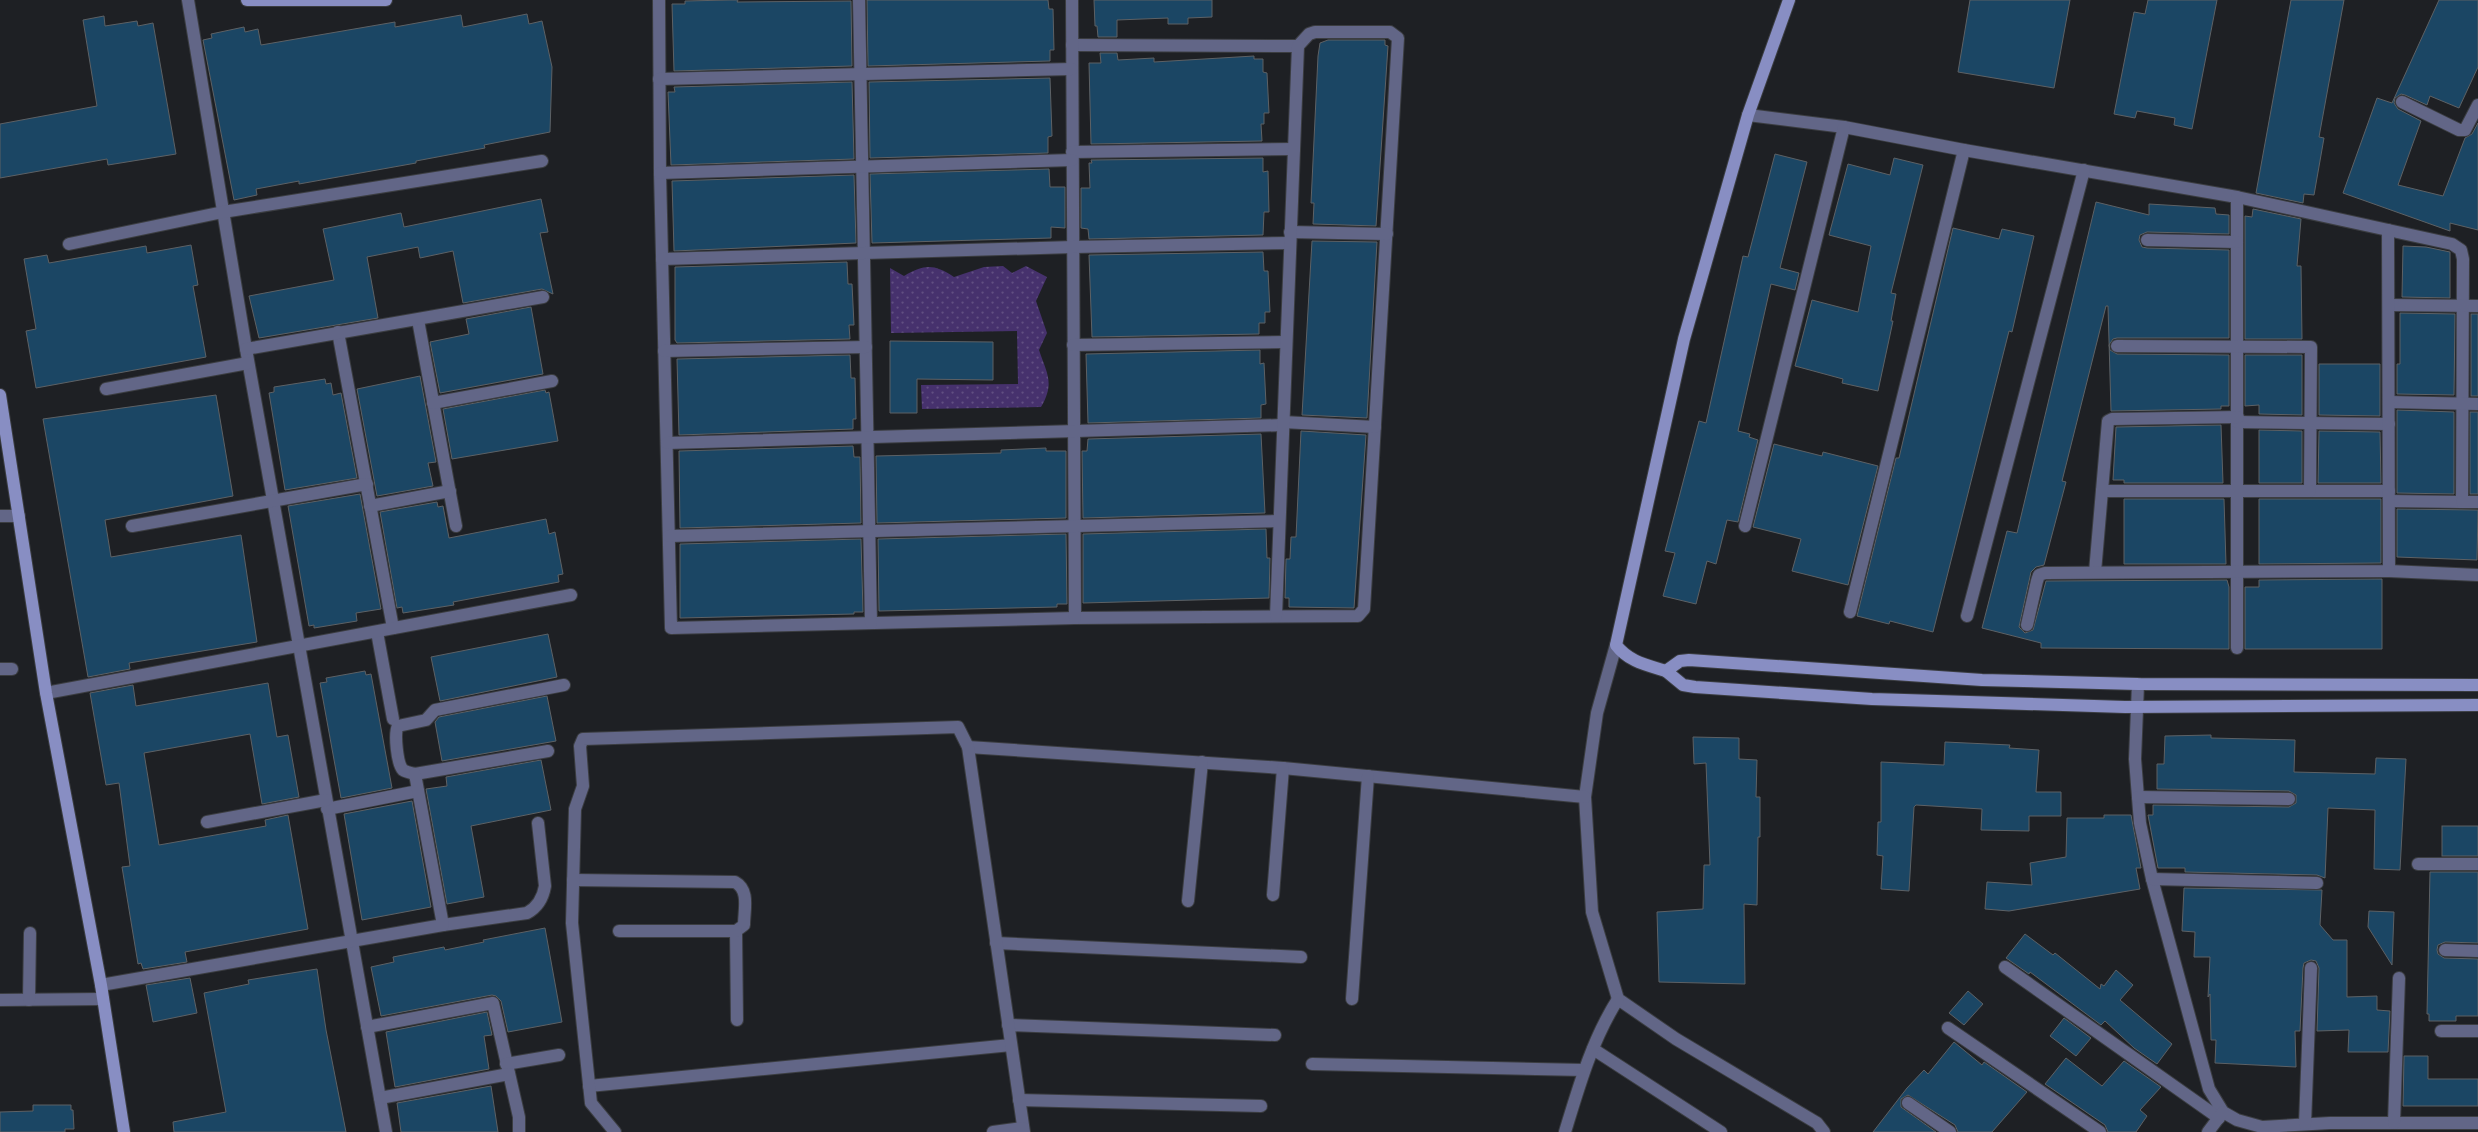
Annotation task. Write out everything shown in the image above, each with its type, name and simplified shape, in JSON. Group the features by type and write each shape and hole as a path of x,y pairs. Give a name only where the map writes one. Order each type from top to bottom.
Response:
{"street":[{"path":"188,0 248,364 350,942 386,1132"},
{"path":"247,0 386,0"},
{"path":"659,0 660,172 671,628 1074,618 1276,616 1347,618 1361,614 1364,609 1398,38 1390,32 1320,31 1309,34 1298,46 1276,616"},
{"path":"859,0 866,254 866,347 872,623"},
{"path":"1072,0 1074,618"},
{"path":"1789,0 1748,115 1684,339 1616,646 1597,712 1585,797 1592,912 1618,999 1676,1039 1817,1123 1824,1132"},
{"path":"1072,45 1298,46"},
{"path":"659,79 1072,69"},
{"path":"2402,102 2459,130 2465,130 2469,126 2478,105"},
{"path":"1748,115 1844,127 1964,150 2237,197 2452,244 2461,250 2463,306 2462,502"},
{"path":"1745,526 1844,127"},
{"path":"660,172 863,167 1072,156 1294,149"},
{"path":"1850,612 1964,150"},
{"path":"70,244 223,212 542,162"},
{"path":"1967,616 2084,170"},
{"path":"2237,197 2237,648"},
{"path":"2388,230 2389,571"},
{"path":"662,259 866,254 1387,234"},
{"path":"2147,240 2237,242"},
{"path":"246,350 338,332 418,320 543,297"},
{"path":"2389,305 2478,306"},
{"path":"418,320 456,526"},
{"path":"338,332 393,628"},
{"path":"1073,345 1286,342"},
{"path":"2117,346 2311,346 2310,491"},
{"path":"664,352 866,347"},
{"path":"106,389 248,364"},
{"path":"433,403 552,381"},
{"path":"0,395 46,693 101,985 124,1132"},
{"path":"2389,402 2478,404"},
{"path":"2095,572 2108,421 2112,419 2237,420 2389,424"},
{"path":"667,442 1283,424 1375,427"},
{"path":"132,526 367,484"},
{"path":"370,506 450,491"},
{"path":"2102,491 2310,491 2478,502"},
{"path":"0,516 19,516"},
{"path":"669,536 1279,521"},
{"path":"2027,625 2039,575 2045,573 2389,571 2478,576"},
{"path":"46,693 571,596"},
{"path":"377,632 393,720"},
{"path":"1616,646 1627,657 1666,671 1683,685 1695,687 1872,699 2136,707 2478,705"},
{"path":"1666,671 1680,661 1689,660 1982,680 2138,684 2478,685"},
{"path":"2138,684 2135,759 2140,823 2152,879 2209,1089 2221,1115"},
{"path":"2381,684 2381,705"},
{"path":"548,751 415,774 404,770 401,765 395,734 398,726 426,720 435,710 564,685"},
{"path":"615,1132 591,1103 572,923 575,810 583,786 580,746 583,739 958,727 968,747 1023,1130 993,1132"},
{"path":"968,747 1283,768 1585,797"},
{"path":"1188,902 1202,762"},
{"path":"1273,895 1283,768"},
{"path":"415,774 443,925"},
{"path":"1352,999 1368,776"},
{"path":"207,822 418,791"},
{"path":"2138,797 2289,799"},
{"path":"101,985 443,925 527,913 536,908 545,886 538,823"},
{"path":"2418,864 2478,864"},
{"path":"2152,879 2317,883"},
{"path":"573,880 735,882 745,892 744,925 736,931 619,931"},
{"path":"736,931 738,1020"},
{"path":"29,1000 30,933"},
{"path":"996,943 1301,957"},
{"path":"2445,950 2478,951"},
{"path":"2005,967 2221,1115 2265,1130 2305,1124 2478,1123"},
{"path":"2305,1124 2311,968"},
{"path":"2394,1123 2398,978"},
{"path":"0,1000 103,999"},
{"path":"1565,1132 1592,1049 1602,1026 1618,999"},
{"path":"367,1027 493,1003 519,1117 519,1132"},
{"path":"1008,1025 1275,1035"},
{"path":"1948,1028 2100,1132"},
{"path":"2441,1030 2478,1031"},
{"path":"589,1086 1011,1046"},
{"path":"1592,1049 1721,1132"},
{"path":"380,1098 559,1055"},
{"path":"1312,1064 1584,1070"},
{"path":"1019,1100 1261,1106"},
{"path":"1908,1103 1950,1132"},
{"path":"2208,1132 2221,1115"},
{"path":"2418,1123 2431,1132"}],"shaded area":[{"path":"1003,266 1012,273 1026,266 1047,277 1036,301 1047,333 1039,350 1047,372 1049,385 1041,407 922,409 921,385 1018,384 1017,331 891,333 890,268 904,276 918,269 929,267 941,270 954,277 984,267"}],"building":[{"path":"738,0 737,2 851,1 852,66 674,71 672,4 685,4 685,1"},
{"path":"867,0 1048,0 1049,9 1053,9 1054,50 1050,50 1050,61 868,66"},
{"path":"1094,0 1212,0 1212,17 1188,18 1188,24 1168,24 1168,18 1117,20 1117,37 1098,37 1097,26 1095,26"},
{"path":"1970,0 2070,0 2054,88 1958,72"},
{"path":"2148,0 2217,0 2192,129 2174,125 2175,118 2137,111 2135,118 2114,114 2134,12 2145,14"},
{"path":"2291,0 2344,0 2319,137 2324,138 2314,195 2304,194 2303,203 2256,193"},
{"path":"2439,0 2478,0 2478,67 2459,108 2430,96 2427,105 2401,94 2395,98 2394,103 2398,109 2421,121 2398,185 2443,196 2465,138 2472,134 2478,123 2478,230 2450,223 2450,231 2343,193 2377,98 2392,103"},
{"path":"527,14 529,24 542,21 552,67 550,132 484,145 485,148 416,161 416,163 299,184 299,181 256,189 257,195 234,200 203,40 212,38 211,34 244,27 245,32 258,29 261,45 395,22 395,27 461,15 463,27"},
{"path":"104,16 105,26 137,21 138,26 153,23 176,154 108,165 107,159 0,178 0,124 97,106 83,20"},
{"path":"1328,40 1385,40 1385,45 1388,46 1376,226 1313,224 1314,203 1311,203 1318,56 1320,43"},
{"path":"1100,53 1117,53 1118,60 1154,58 1154,62 1254,56 1254,59 1263,59 1263,72 1267,73 1269,113 1264,113 1264,124 1261,124 1262,141 1091,144 1089,63 1101,63"},
{"path":"1050,78 1052,136 1048,137 1048,153 870,158 869,82"},
{"path":"852,82 854,159 671,165 668,92 675,92 674,87"},
{"path":"1775,154 1807,162 1780,268 1799,273 1795,290 1771,284 1738,431 1750,434 1749,437 1758,440 1738,522 1727,520 1716,564 1707,561 1696,604 1663,596 1675,553 1665,551 1699,421 1706,423 1743,256 1748,257"},
{"path":"1263,158 1263,172 1268,171 1269,212 1264,212 1263,235 1089,239 1088,229 1081,228 1081,188 1090,188 1089,163 1092,163 1091,160"},
{"path":"1894,158 1923,165 1891,293 1896,294 1891,321 1893,321 1878,391 1842,383 1843,379 1795,366 1812,300 1858,312 1871,246 1829,235 1848,164 1890,175"},
{"path":"1049,169 1050,187 1065,187 1065,228 1051,227 1051,238 872,243 870,174"},
{"path":"854,175 856,243 674,251 672,181"},
{"path":"541,199 548,232 540,233 553,294 542,289 463,303 453,251 420,258 418,247 367,257 378,318 259,338 249,296 334,280 323,229 401,213 404,227"},
{"path":"2096,202 2149,215 2149,204 2215,208 2216,214 2229,215 2229,234 2147,232 2140,235 2139,240 2142,247 2147,248 2229,250 2229,338 2117,338 2113,339 2109,345 2108,306 2106,306 2062,481 2066,482 2044,565 2036,567 2031,572 2019,627 2025,633 2033,630 2046,581 2227,580 2229,587 2229,649 2041,648 2041,643 1982,628 2007,531 2017,533"},
{"path":"2253,209 2301,219 2297,266 2301,266 2302,339 2245,339 2245,216 2252,217"},
{"path":"1953,228 1999,239 2002,229 2034,236 2012,332 2009,331 1933,632 1890,621 1889,624 1857,616 1896,458 1899,458"},
{"path":"1312,241 1377,242 1367,418 1302,415"},
{"path":"191,245 198,285 193,286 206,357 36,388 26,331 36,329 24,259 47,255 49,263 146,246 147,253"},
{"path":"2403,246 2426,247 2450,252 2450,298 2402,297"},
{"path":"1263,252 1264,271 1268,271 1270,312 1265,312 1265,323 1259,323 1259,334 1092,337 1089,255"},
{"path":"847,262 848,284 852,284 854,325 849,325 850,339 677,343 675,340 675,267"},
{"path":"531,307 543,374 440,393 430,342 469,334 466,319"},
{"path":"2400,313 2455,314 2454,395 2397,394 2397,364 2400,364"},
{"path":"2471,314 2478,314 2478,396 2471,396"},
{"path":"890,341 993,342 993,380 917,379 917,413 890,413"},
{"path":"2109,346 2110,350 2117,354 2229,355 2229,406 2221,406 2221,409 2111,411"},
{"path":"1260,350 1260,364 1264,363 1266,404 1261,405 1261,418 1088,423 1086,354"},
{"path":"850,355 851,378 855,378 856,419 853,419 853,429 679,435 677,359"},
{"path":"2245,355 2302,355 2302,415 2259,414 2259,405 2245,406"},
{"path":"2319,364 2380,364 2380,416 2319,415"},
{"path":"420,376 436,462 428,463 433,486 377,496 357,389"},
{"path":"325,379 326,384 331,383 333,395 341,393 357,478 285,490 269,393 274,392 274,387"},
{"path":"545,390 546,393 549,392 558,441 452,459 443,409"},
{"path":"216,395 233,496 105,520 111,557 241,535 257,642 129,663 130,669 88,677 43,419"},
{"path":"2397,410 2454,412 2454,494 2397,493"},
{"path":"2470,412 2478,412 2478,494 2470,494"},
{"path":"2221,425 2223,483 2124,483 2124,480 2113,480 2116,427"},
{"path":"2259,430 2302,431 2302,483 2259,483"},
{"path":"1301,431 1366,435 1354,608 1289,607 1289,598 1285,598 1286,559 1290,559 1291,537 1296,537"},
{"path":"2319,431 2380,432 2381,483 2318,483"},
{"path":"1261,434 1265,513 1083,518 1082,451 1087,451 1088,439"},
{"path":"1774,444 1822,456 1823,452 1878,466 1848,585 1792,571 1801,539 1753,527"},
{"path":"853,446 854,457 860,457 861,523 680,528 679,451"},
{"path":"1046,448 1046,451 1066,451 1066,518 877,523 876,456 1001,453 1001,450"},
{"path":"360,494 381,609 356,613 357,621 314,628 314,625 309,626 288,506"},
{"path":"2124,499 2224,499 2226,564 2124,564"},
{"path":"2259,499 2381,499 2381,563 2259,564"},
{"path":"437,502 438,507 443,506 449,538 546,519 549,534 555,532 563,574 558,575 559,582 453,602 454,605 403,613 402,607 397,608 380,512"},
{"path":"2397,509 2478,510 2477,560 2397,557"},
{"path":"1266,529 1267,558 1270,558 1269,598 1083,603 1083,534"},
{"path":"1066,534 1067,604 1057,604 1057,607 879,611 878,539"},
{"path":"861,539 863,612 854,612 854,614 680,618 680,544"},
{"path":"2382,579 2382,649 2245,649 2245,587 2259,587 2259,580"},
{"path":"548,634 557,677 440,701 431,657"},
{"path":"365,671 366,675 371,674 392,788 341,798 320,683 327,682 326,678"},
{"path":"268,683 277,737 288,735 299,797 262,804 250,734 144,753 159,845 266,826 265,820 288,815 308,929 185,952 187,962 143,969 141,963 138,964 122,867 130,866 119,783 106,785 90,693 133,685 136,706"},
{"path":"547,696 556,741 442,761 435,722 439,717"},
{"path":"2211,735 2211,738 2295,740 2294,772 2375,774 2376,758 2406,759 2400,870 2374,869 2375,810 2328,808 2325,878 2317,875 2185,872 2185,868 2158,868 2148,815 2153,815 2153,805 2289,807 2296,803 2296,795 2289,791 2157,789 2157,764 2164,764 2165,736"},
{"path":"1693,737 1739,738 1739,759 1757,760 1756,797 1760,797 1760,837 1758,837 1757,905 1744,904 1745,984 1659,982 1657,912 1703,909 1704,865 1710,865 1706,763 1694,764"},
{"path":"1945,742 2010,745 2009,748 2039,750 2036,792 2061,792 2061,816 2029,816 2029,831 1981,830 1982,809 1916,805 1914,807 1909,891 1881,889 1883,856 1877,855 1878,822 1881,822 1881,762 1944,765"},
{"path":"541,760 551,810 471,826 484,897 447,904 426,789 447,786 446,777"},
{"path":"412,801 431,907 362,920 344,814"},
{"path":"2104,815 2131,815 2141,868 2136,868 2140,889 2009,911 1985,909 1987,882 2032,885 2030,863 2066,857 2067,818 2104,818"},
{"path":"2442,826 2478,826 2478,856 2442,856"},
{"path":"2430,872 2478,872 2478,943 2445,942 2438,945 2437,950 2438,954 2444,958 2478,959 2478,1016 2456,1016 2456,1021 2429,1021 2429,1014 2427,1014"},
{"path":"2184,888 2322,890 2320,925 2333,940 2347,940 2347,997 2377,996 2377,1010 2390,1011 2388,1052 2348,1052 2349,1030 2317,1031 2319,968 2316,961 2311,960 2304,963 2303,968 2300,1031 2295,1031 2296,1067 2215,1063 2216,1040 2211,1040 2210,994 2208,997 2210,957 2194,957 2195,932 2182,931"},
{"path":"2369,911 2394,912 2392,965 2368,927"},
{"path":"545,928 562,1022 508,1032 501,1001 492,995 381,1016 371,967 394,962 393,957 444,947 445,950 484,942 483,940"},
{"path":"2025,934 2053,955 2055,953 2100,989 2101,984 2104,986 2116,970 2133,985 2120,1000 2172,1044 2157,1064 2134,1048 2105,1021 2101,1025 2030,972 2029,974 2006,958"},
{"path":"317,969 326,1030 346,1132 174,1132 173,1122 226,1112 204,993 249,984 248,980"},
{"path":"190,978 197,1013 153,1022 146,985"},
{"path":"1968,991 1983,1004 1964,1025 1949,1013"},
{"path":"487,1012 492,1035 484,1036 489,1069 395,1087 386,1032"},
{"path":"2064,1018 2091,1038 2076,1056 2050,1036"},
{"path":"1954,1042 1982,1065 1984,1062 2027,1092 1992,1132 1958,1132 1955,1125 1908,1095 1901,1099 1901,1107 1936,1132 1873,1132 1907,1088 1924,1070 1928,1074"},
{"path":"2404,1056 2428,1056 2428,1079 2478,1079 2478,1106 2403,1106"},
{"path":"2066,1058 2102,1086 2124,1061 2161,1087 2140,1110 2147,1116 2136,1132 2108,1132 2105,1125 2045,1084"},
{"path":"491,1086 498,1132 401,1132 397,1103"},
{"path":"33,1105 71,1105 74,1129 65,1129 65,1132 0,1132 0,1112 33,1111"}]}
